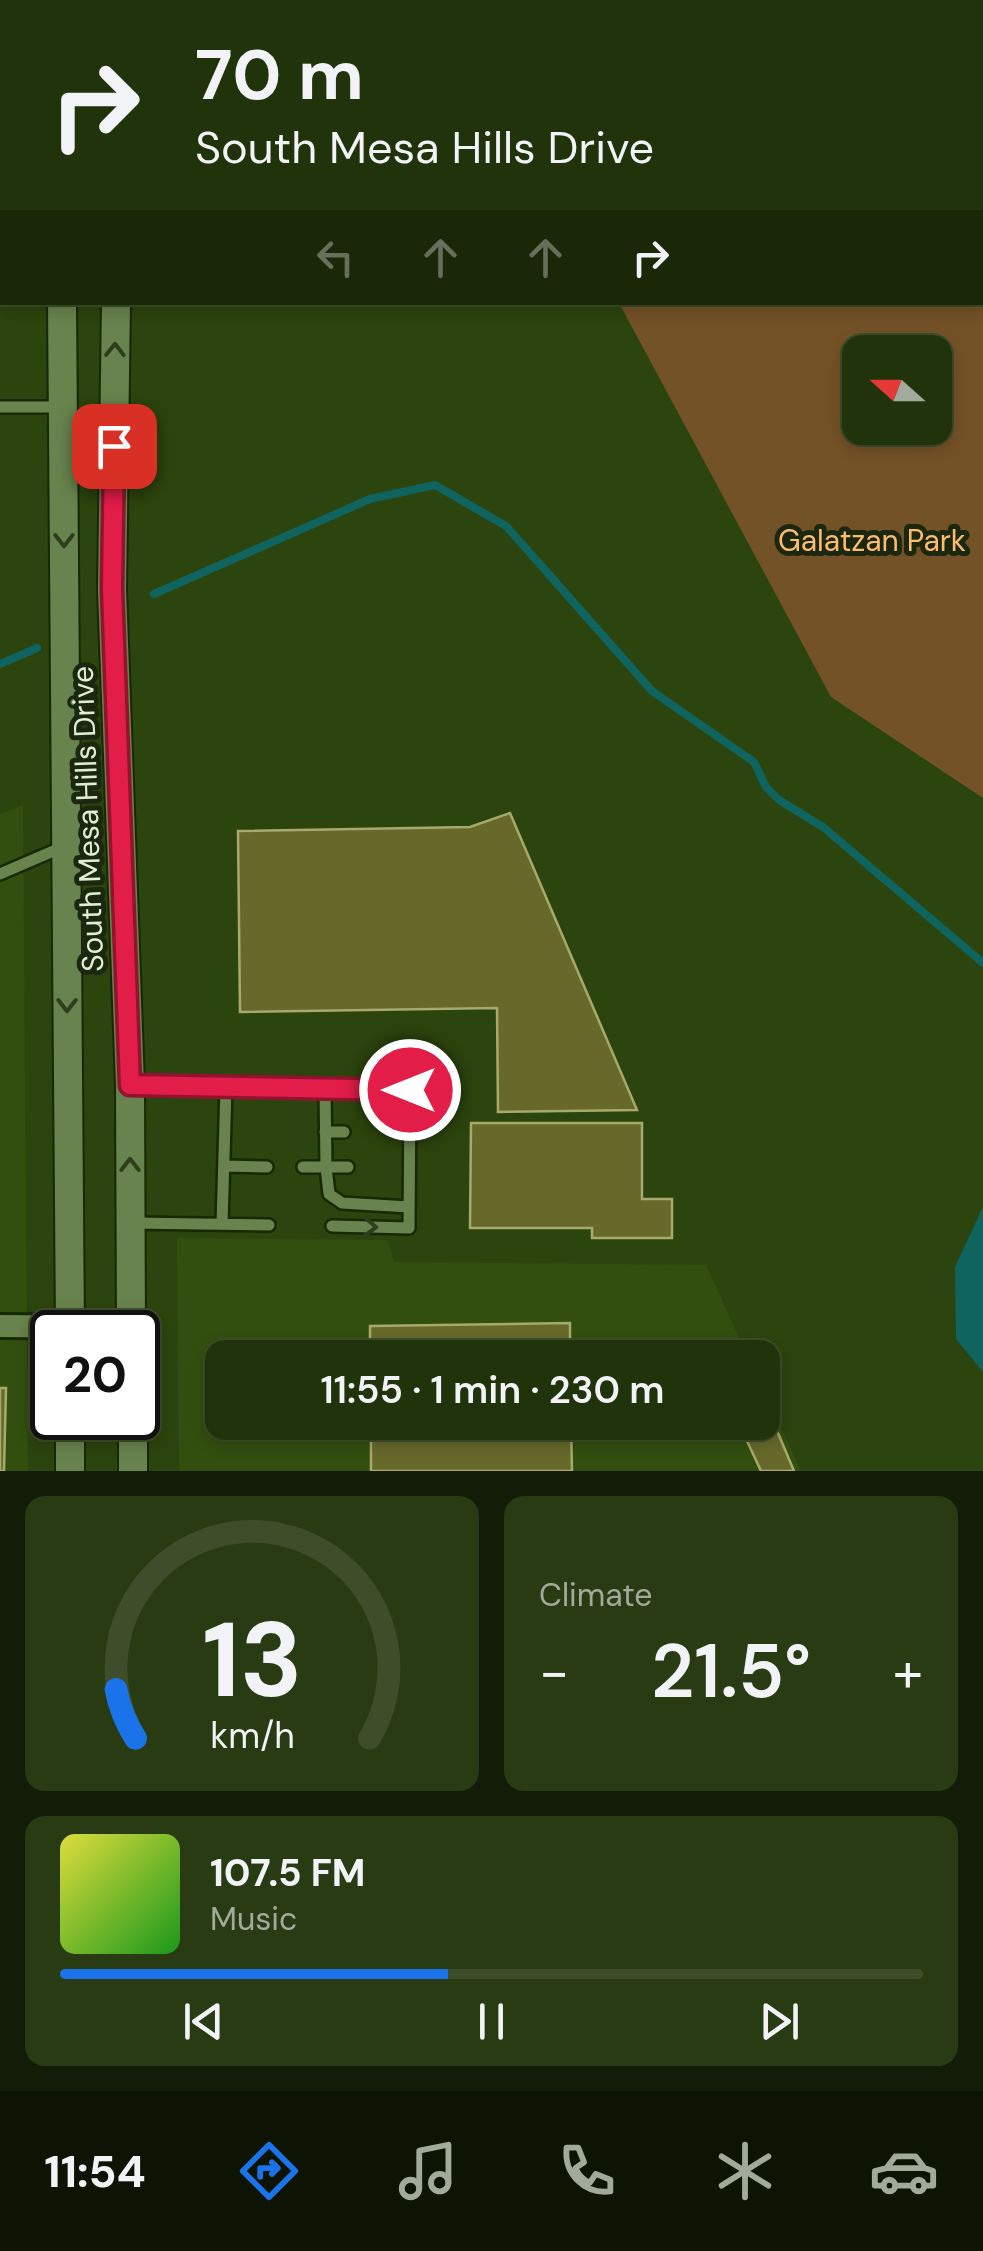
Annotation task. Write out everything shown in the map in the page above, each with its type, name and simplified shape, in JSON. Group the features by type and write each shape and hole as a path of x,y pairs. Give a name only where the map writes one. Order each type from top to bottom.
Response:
{"street":[{"name":"South Mesa Hills Drive","path":"62,305 70,1310"},
{"name":"South Mesa Hills Drive","path":"116,305 112,589 130,1085 131,1310"},
{"path":"0,1326 30,1327"},
{"path":"70,1440 70,1471"},
{"path":"133,1440 134,1471"}],"lane":[{"path":"0,407 62,407"},
{"path":"0,874 66,846"},
{"path":"130,1085 410,1090 403,1131 409,1166 408,1228 332,1226"},
{"path":"222,1224 226,1087"},
{"path":"325,1091 329,1194 342,1203 408,1207"},
{"path":"326,1132 344,1132"},
{"path":"224,1166 267,1167"},
{"path":"303,1166 348,1167"},
{"path":"394,1166 409,1166"},
{"path":"130,1223 270,1225"}],"shaded area":[{"path":"23,805 28,1471 0,1471 0,814"},
{"path":"177,1238 388,1240 394,1262 706,1265 740,1340 205,1340 205,1440 780,1440 780,1425 801,1471 179,1471"}],"green space":[{"name":"Galatzan Park","path":"620,305 983,305 983,798 831,697"}],"water":[{"path":"983,1207 983,1372 956,1339 955,1267"}],"building":[{"path":"510,813 637,1110 498,1112 497,1008 240,1012 238,831 470,827"},
{"path":"471,1123 642,1123 642,1199 672,1199 672,1238 592,1238 592,1228 470,1228"},
{"path":"570,1323 570,1340 370,1340 370,1326"},
{"path":"0,1388 6,1388 4,1471 0,1471"},
{"path":"780,1438 794,1471 761,1471 747,1440"},
{"path":"371,1440 571,1440 572,1471 371,1471"}],"waterway":[{"path":"154,594 370,499 435,485 506,526 652,691 754,762 766,787 779,800 823,827 983,963"},
{"path":"0,664 37,648"}],"route":[{"path":"114,446 112,589 130,1085 410,1090"}]}
